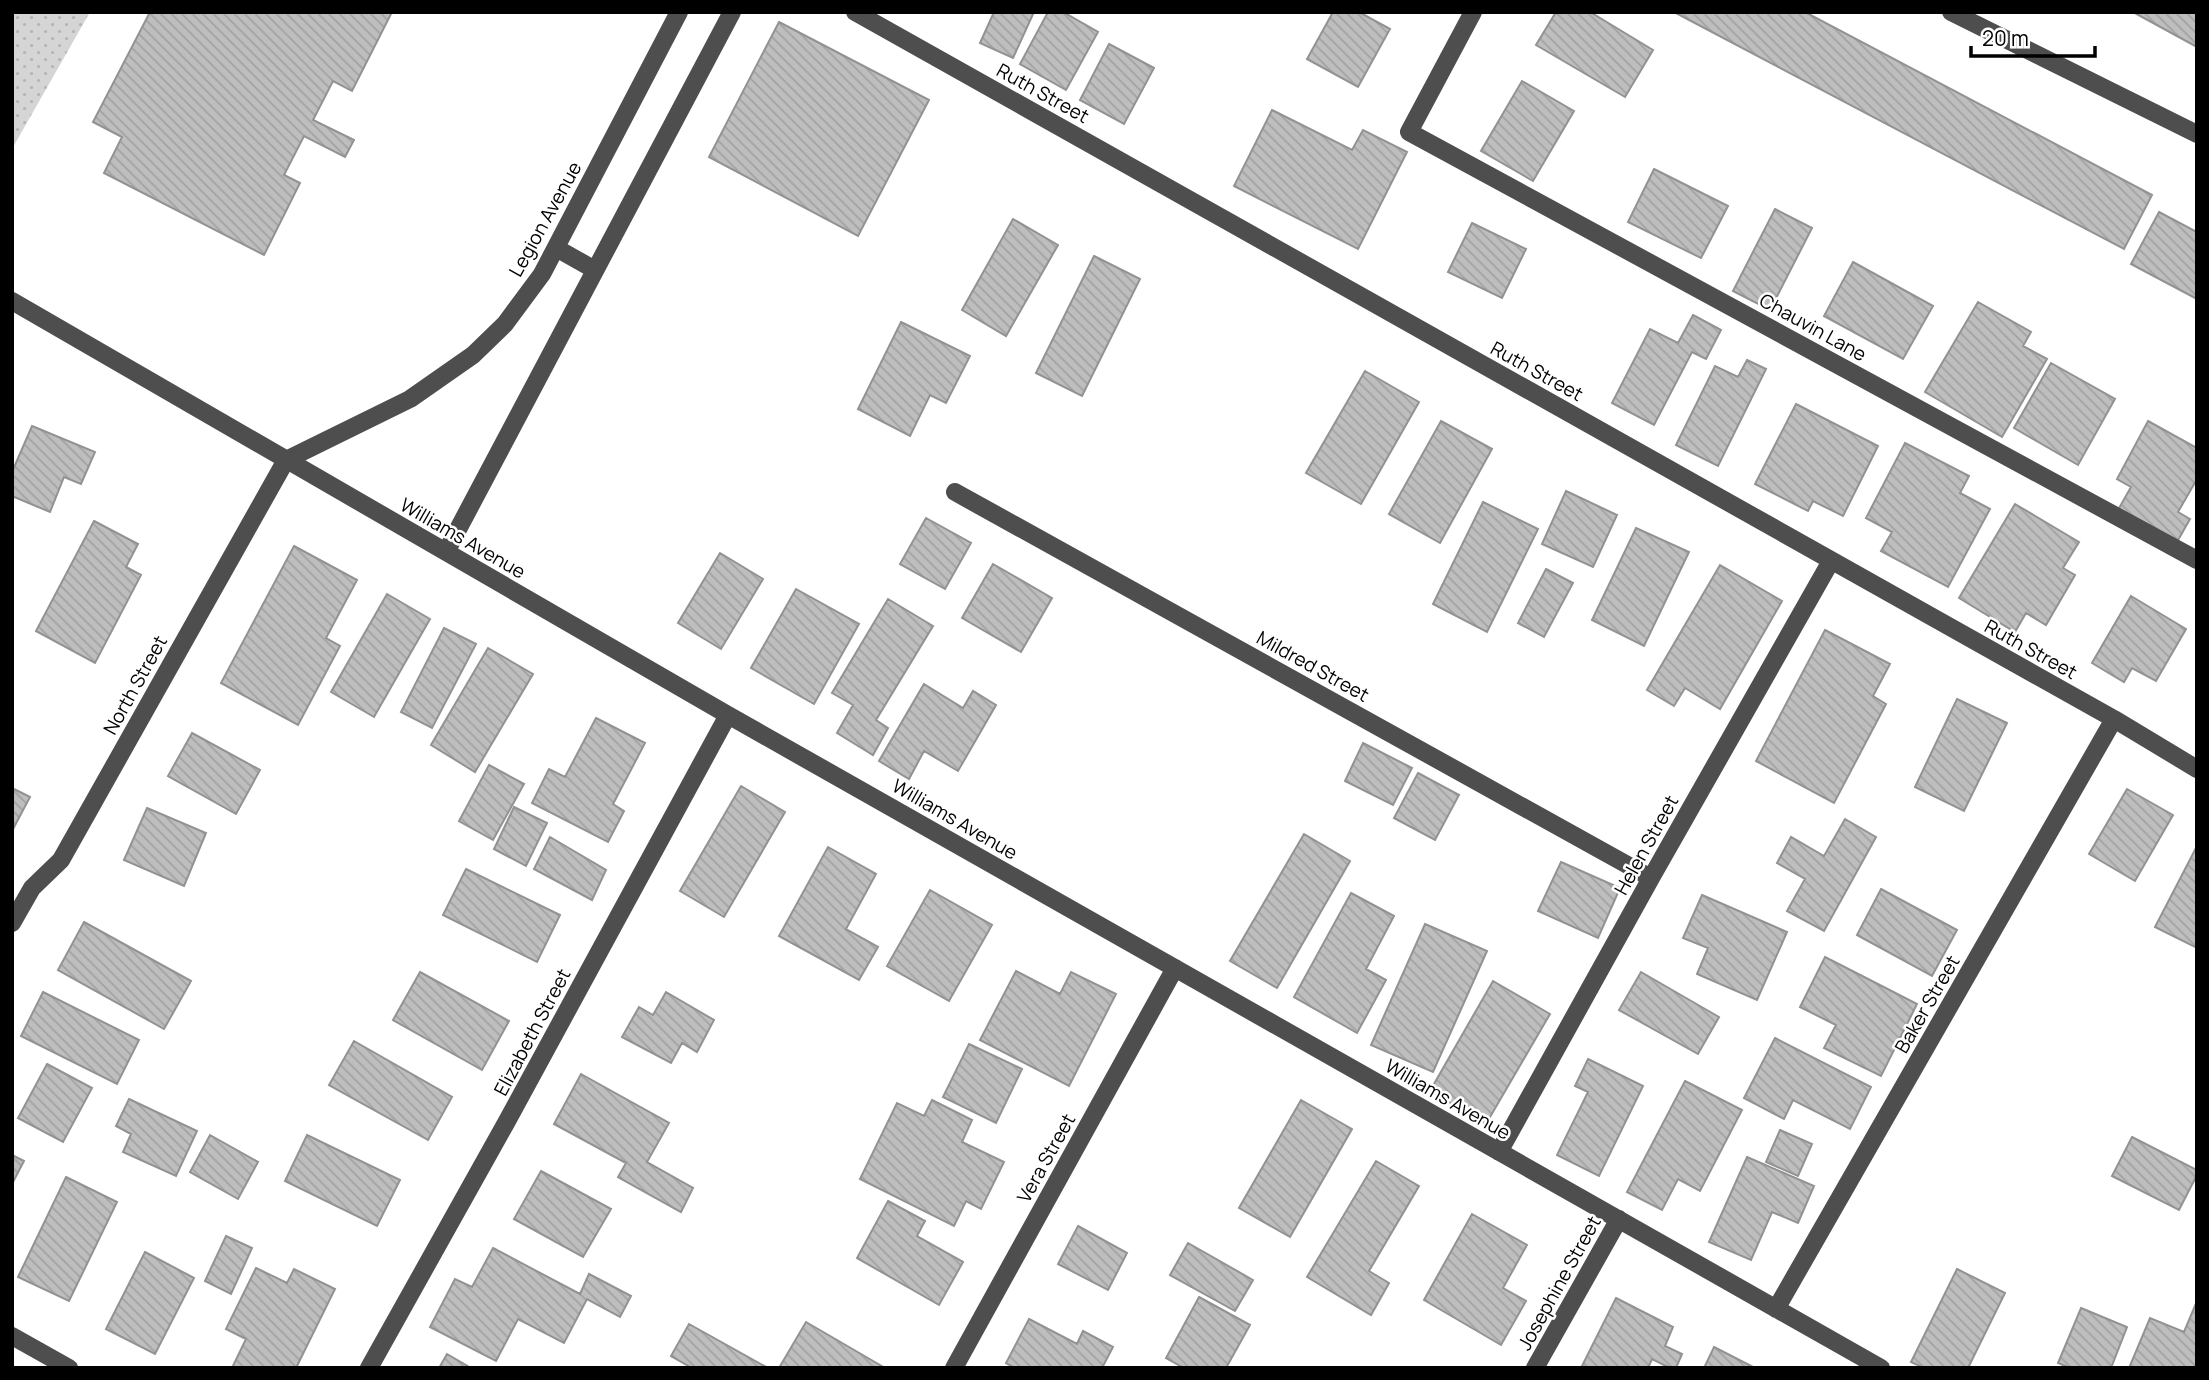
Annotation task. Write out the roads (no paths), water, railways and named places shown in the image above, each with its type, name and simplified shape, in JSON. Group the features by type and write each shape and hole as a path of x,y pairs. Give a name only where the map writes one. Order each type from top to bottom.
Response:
{"street":[{"name":"Legion Avenue","path":"286,460 410,399 473,355 505,324 542,274 679,12"},
{"path":"446,552 732,12"},
{"name":"Ruth Street","path":"855,12 2114,719 2197,769"},
{"name":"Chauvin Lane","path":"1473,12 1409,132 2197,560"},
{"path":"1951,12 2197,134"},
{"path":"556,248 595,270"},
{"name":"Williams Avenue","path":"12,301 727,715 1881,1368"},
{"name":"North Street","path":"12,923 32,888 61,860 286,460"},
{"name":"Mildred Street","path":"955,492 1651,878"},
{"name":"Helen Street","path":"1499,1152 1831,561"},
{"name":"Elizabeth Street","path":"369,1368 506,1123 727,715"},
{"name":"Baker Street","path":"1776,1308 2114,719"},
{"name":"Vera Street","path":"954,1368 1175,968"},
{"name":"Josephine Street","path":"1535,1368 1619,1219"},
{"path":"12,1336 68,1368"}]}
